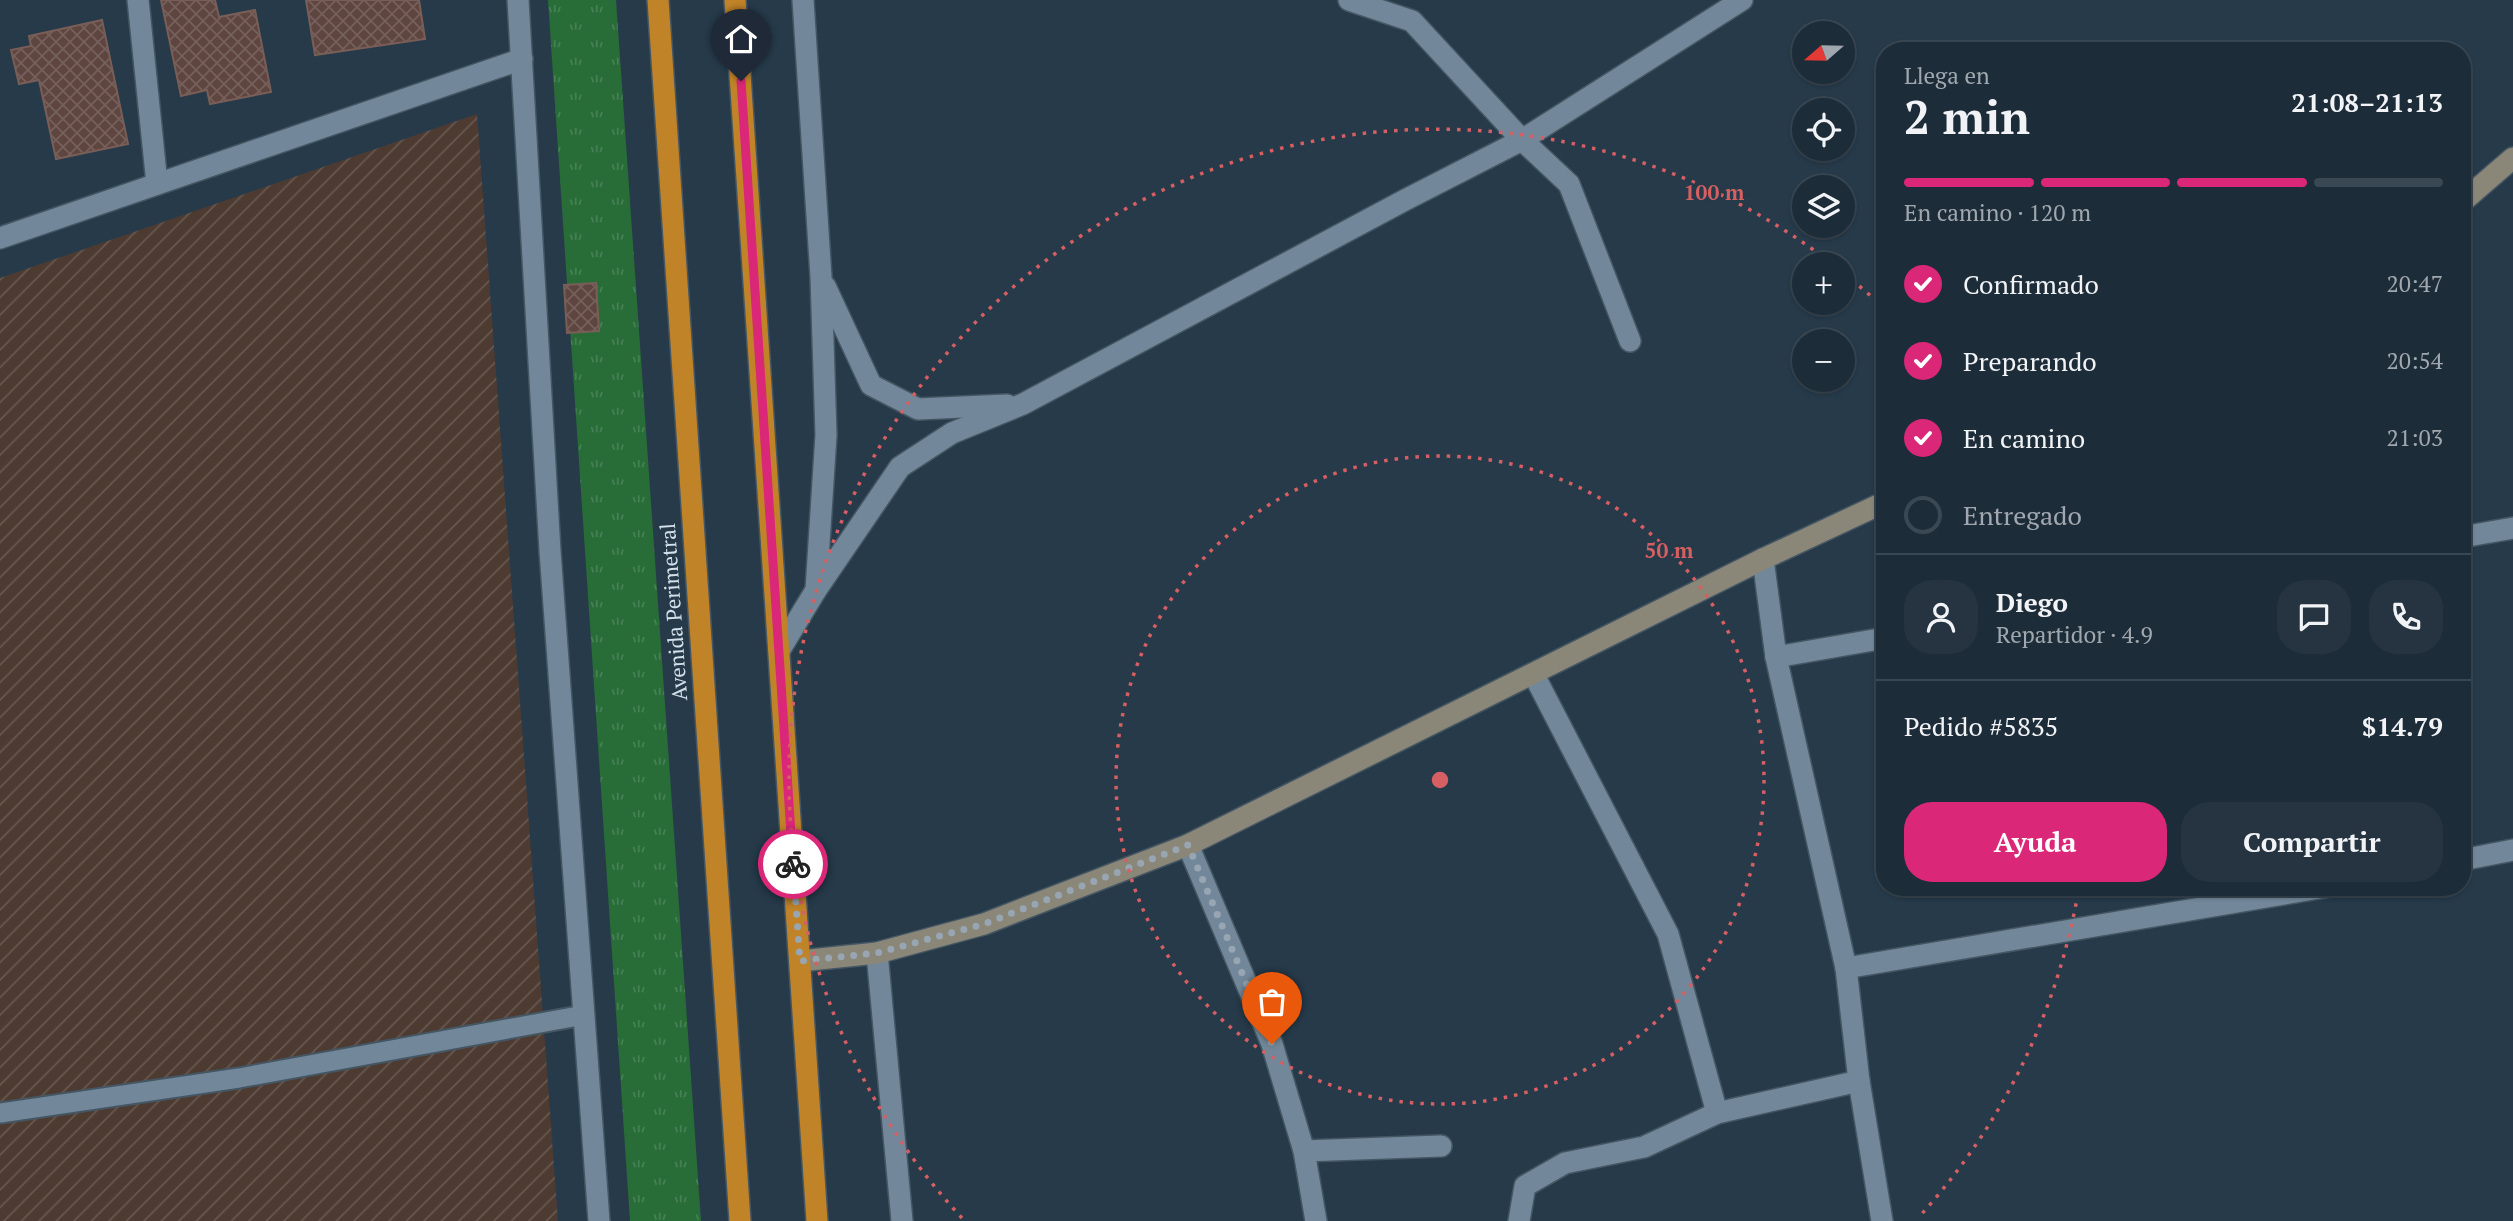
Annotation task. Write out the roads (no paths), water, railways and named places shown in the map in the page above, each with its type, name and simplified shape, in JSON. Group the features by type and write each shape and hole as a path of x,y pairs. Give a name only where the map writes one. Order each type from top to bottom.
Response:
{"highway":[{"name":"Avenida Perimetral","path":"658,0 740,1221"},
{"path":"735,0 817,1221"}],"street":[{"path":"138,0 157,184"},
{"path":"518,0 550,551 599,1221"},
{"path":"803,0 821,277 826,435 816,590"},
{"path":"1349,0 1412,21 1522,140 1569,184 1630,341"},
{"path":"779,651 816,590 900,467 952,433 1023,404 1392,206 1522,140 1742,0"},
{"path":"0,238 522,59"},
{"path":"2471,194 2513,159"},
{"path":"821,277 871,385 918,409 1023,404"},
{"path":"800,961 877,953 984,924 1188,845 1763,559 1876,506"},
{"path":"2471,535 2513,528"},
{"path":"1763,559 1776,657 1846,968 1859,1081 1882,1221"},
{"path":"1776,657 1876,640"},
{"path":"1534,675 1668,934 1717,1113"},
{"path":"1188,845 1272,1044 1304,1151 1315,1221"},
{"path":"2471,858 2513,850"},
{"path":"1846,968 2272,896"},
{"path":"877,953 902,1221"},
{"path":"1519,1221 1525,1186 1565,1163 1644,1147 1717,1113 1859,1081"},
{"path":"1304,1151 1441,1146"}],"lane":[{"path":"0,1113 239,1077 584,1015"}]}
